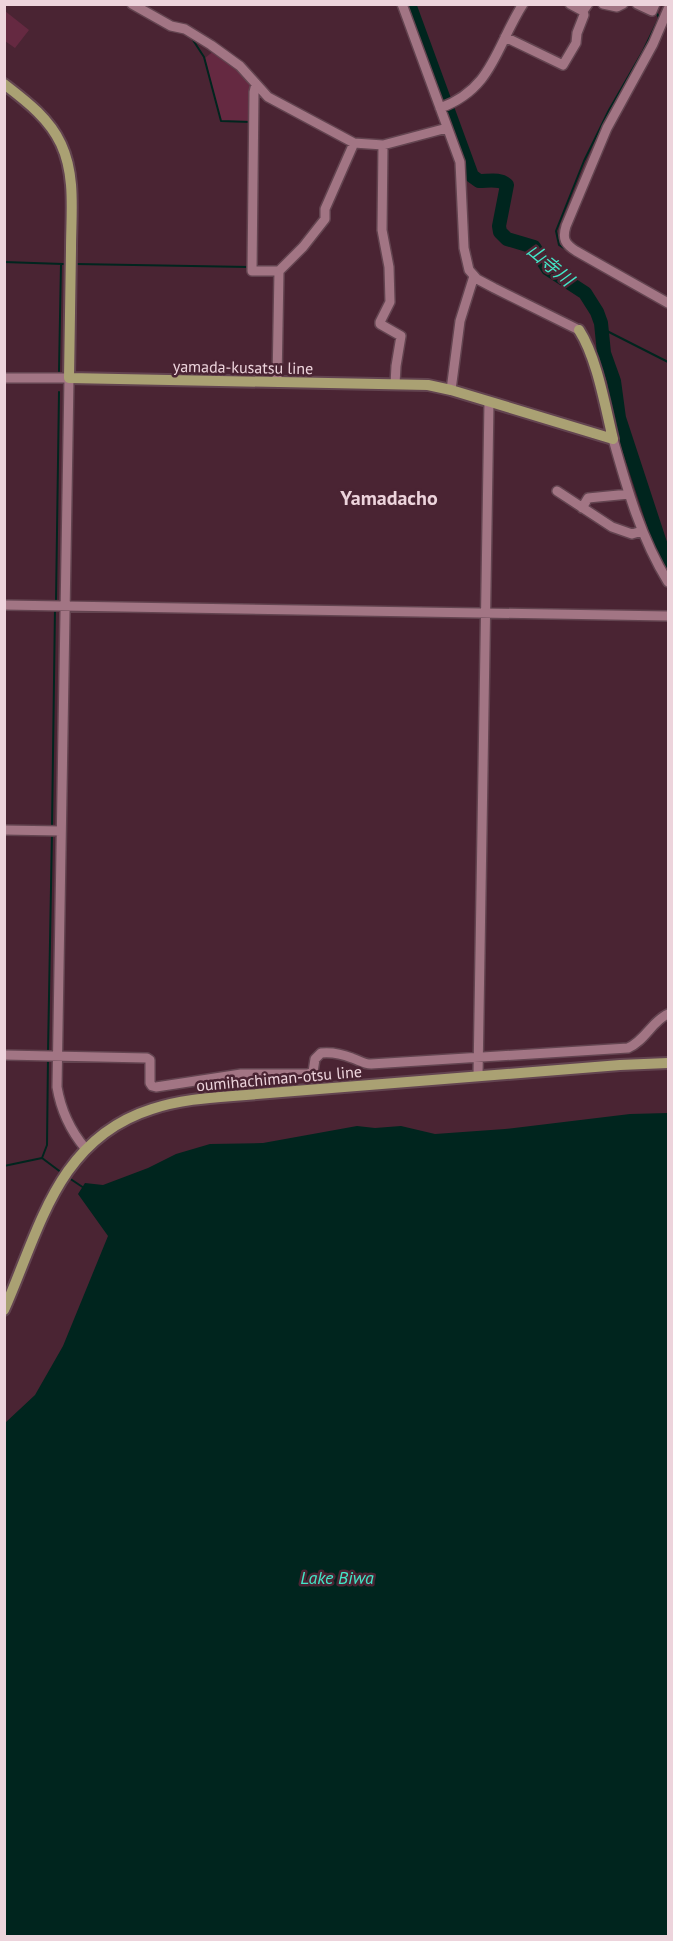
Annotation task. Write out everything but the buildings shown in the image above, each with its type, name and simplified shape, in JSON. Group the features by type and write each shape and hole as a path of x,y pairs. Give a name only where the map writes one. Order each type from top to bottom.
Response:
{"main road":[{"path":"4,84 32,106 49,125 61,143 68,164 71,207 69,378"},
{"path":"579,330 586,340 612,439"},
{"name":"yamada-kusatsu line","path":"69,378 428,385 612,439"},
{"name":"oumihachiman-otsu line","path":"4,1310 45,1212 65,1175 86,1148 102,1135 128,1119 151,1109 175,1103 233,1096 669,1063"}],"street":[{"path":"132,4 171,26 185,28 240,66 268,97 354,143 383,146 447,128"},
{"path":"402,4 460,162 464,248 467,265 474,276 526,305 579,330"},
{"path":"440,108 454,103 478,84 494,63 523,4"},
{"path":"505,37 563,65 576,43 585,8 570,4"},
{"path":"603,4 617,7 622,4"},
{"path":"636,4 652,11 655,4"},
{"path":"669,9 653,44 607,128 563,237 566,244 576,251 669,303"},
{"path":"256,84 254,92 252,271 279,271"},
{"path":"277,382 279,271 303,247 325,219 325,209 354,143"},
{"path":"383,146 382,230 389,267 390,302 380,324 401,336 395,384"},
{"path":"451,390 460,321 474,276"},
{"path":"4,378 69,378 58,606 50,1057 61,1108 69,1126 86,1148"},
{"path":"478,1076 489,402"},
{"path":"612,439 642,531 655,561 669,582"},
{"path":"557,491 612,527 632,534 642,531"},
{"path":"582,508 588,498 629,494"},
{"path":"4,605 669,616"},
{"path":"4,831 55,831"},
{"path":"4,1055 147,1058 150,1060 150,1083 156,1087 241,1074 308,1074 313,1072 315,1059 321,1053 340,1055 364,1064 371,1064 628,1048 642,1038 657,1021 669,1014"}],"shaded area":[{"path":"5,11 29,30 15,48 5,41"},
{"path":"215,50 244,72 252,84 250,122 221,121 205,58"}],"water":[{"name":"Lake Biwa","path":"668,1113 668,1936 5,1936 5,1423 35,1395 63,1346 108,1236 78,1194 85,1183 103,1185 148,1168 176,1154 210,1144 263,1143 357,1126 375,1128 401,1126 435,1134 505,1129 630,1114"}],"waterway":[{"name":"山寺川","path":"409,4 472,176 479,181 498,181 507,185 499,226 500,232 507,239 534,247 548,269 585,293 597,312 601,323 604,353 614,381 619,418 668,562"},
{"path":"567,250 559,245 556,231 584,161 659,18 656,11"},
{"path":"191,37 204,57 221,121 251,122"},
{"path":"4,262 63,264"},
{"path":"59,371 61,264"},
{"path":"76,264 249,267"},
{"path":"637,290 658,302"},
{"path":"601,328 668,362"},
{"path":"56,602 59,392"},
{"path":"52,827 55,608"},
{"path":"48,1052 52,833"},
{"path":"42,1158 47,1145 48,1057"},
{"path":"42,1158 62,1173"},
{"path":"4,1166 42,1158"},
{"path":"69,1178 84,1188"}],"district":[{"name":"Yamadacho","path":"389,498"}]}
